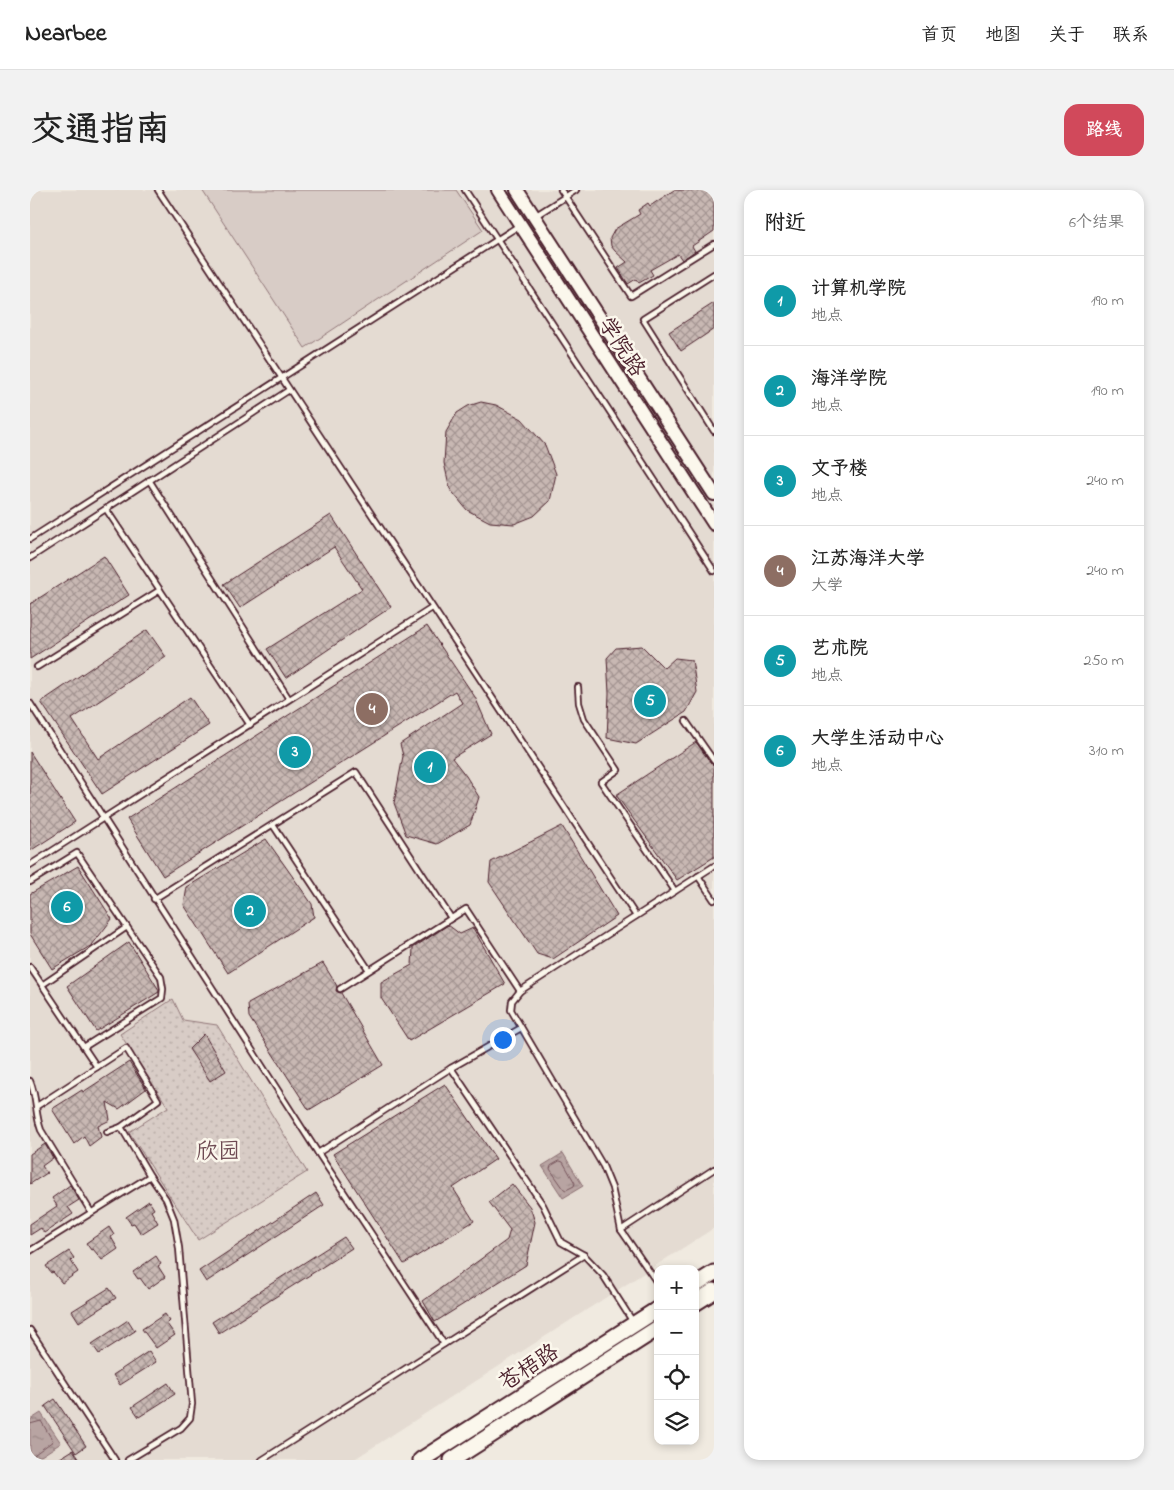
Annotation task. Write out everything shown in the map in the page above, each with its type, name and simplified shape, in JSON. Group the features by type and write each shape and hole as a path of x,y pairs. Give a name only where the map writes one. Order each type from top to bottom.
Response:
{"main road":[{"name":"学院路","path":"498,190 714,524"},
{"name":"学院路","path":"517,190 714,494"},
{"path":"699,1282 714,1272"},
{"path":"699,1300 714,1291"},
{"name":"苍梧路","path":"421,1460 656,1310"},
{"name":"苍梧路","path":"452,1460 654,1331"}],"lane":[{"path":"158,190 636,916"},
{"path":"466,190 714,571"},
{"path":"561,190 631,296 714,244"},
{"path":"534,217 576,190"},
{"path":"30,539 280,377 521,225"},
{"path":"714,274 643,320 714,431"},
{"path":"30,558 288,390"},
{"path":"149,480 289,699"},
{"path":"106,509 250,725"},
{"path":"37,667 160,590"},
{"path":"30,865 432,608"},
{"path":"578,687 579,703 584,719 618,770 601,782 675,891"},
{"path":"30,703 318,1154 444,1344"},
{"path":"686,721 714,761"},
{"path":"154,899 356,772 451,918"},
{"path":"273,824 369,970"},
{"path":"30,882 77,852 161,978 162,998 84,1048"},
{"path":"654,1278 621,1230 612,1188 603,1166 511,1010 512,1001 520,990 714,866"},
{"path":"698,876 714,900"},
{"path":"340,989 466,909 520,990"},
{"path":"42,985 127,927"},
{"path":"30,967 97,1067"},
{"path":"318,1154 452,1068 521,1028"},
{"path":"37,1106 126,1048 158,1100 121,1127 107,1132"},
{"path":"452,1068 543,1205 561,1242 584,1255 603,1275 634,1324"},
{"path":"30,1081 34,1091 40,1130 91,1212"},
{"path":"121,1127 166,1199 174,1219 179,1248 192,1404 190,1418 182,1428 128,1460"},
{"path":"621,1230 714,1169"},
{"path":"30,1251 150,1176"},
{"path":"262,1460 584,1255"},
{"path":"30,1330 115,1460"}],"shaded area":[{"path":"30,190 714,190 714,1228 353,1460 30,1460"}],"green space":[{"path":"202,190 456,190 483,230 305,348"},
{"name":"欣园","path":"173,999 183,1020 217,1025 307,1172 198,1240 129,1132 168,1107 120,1034"}],"water":[{"path":"563,1153 583,1186 563,1198 542,1166"},
{"path":"41,1413 61,1443 35,1460 30,1460 30,1420"}],"building":[{"path":"674,190 714,190 714,231 692,246 695,251 682,260 678,254 650,270 653,275 639,283 636,279 628,284 618,268 627,262 611,246 610,238 615,229 640,214 638,210 648,203 650,206"},
{"path":"714,303 714,329 681,351 669,332"},
{"path":"481,402 496,405 522,419 545,445 556,474 550,501 534,516 514,524 490,522 467,510 450,489 444,463 446,432 457,413 468,406"},
{"path":"331,515 391,607 286,678 267,649 362,589 334,547 240,608 224,584"},
{"path":"104,556 129,595 30,659 30,604"},
{"path":"427,626 475,697 491,734 452,758 479,797 470,825 437,844 406,835 394,803 403,756 400,744 462,703 455,691 163,876 127,819"},
{"path":"147,630 166,657 72,719 98,759 190,697 209,725 102,794 41,702"},
{"path":"642,646 664,668 675,658 692,660 697,692 686,712 636,744 607,738 609,693 607,658 616,648"},
{"path":"696,742 714,765 714,857 677,880 616,795"},
{"path":"30,752 75,822 30,851"},
{"path":"562,826 617,916 553,959 537,954 489,882 491,862"},
{"path":"266,839 312,904 314,917 228,973 184,905 187,887"},
{"path":"78,866 112,919 92,945 52,969 30,934 30,894"},
{"path":"448,925 460,934 473,928 505,984 409,1041 381,998 381,982 412,965 413,948"},
{"path":"129,942 159,992 96,1031 67,986"},
{"path":"323,963 337,986 336,991 341,993 383,1065 309,1110 249,1017 248,1004"},
{"path":"204,1034 226,1071 210,1081 189,1049"},
{"path":"129,1062 146,1089 119,1109 107,1102 110,1120 98,1126 101,1137 89,1146 84,1136 74,1144 52,1109 82,1090 83,1092"},
{"path":"445,1084 496,1159 453,1188 474,1221 404,1264 333,1154"},
{"path":"45,1144 53,1158 42,1166 47,1173 30,1184 30,1154"},
{"path":"512,1184 530,1207 535,1222 526,1265 435,1322 423,1301 507,1240 510,1230 489,1202"},
{"path":"70,1185 79,1200 68,1207 73,1214 44,1233 41,1228 30,1235 30,1224 57,1206 52,1198"},
{"path":"316,1193 324,1205 206,1282 199,1271"},
{"path":"149,1201 154,1209 151,1211 158,1223 141,1234 134,1223 131,1224 126,1217"},
{"path":"109,1227 114,1235 111,1237 118,1249 102,1260 86,1243"},
{"path":"344,1237 352,1248 219,1333 212,1322"},
{"path":"69,1251 74,1258 71,1261 78,1272 62,1283 46,1266"},
{"path":"156,1256 161,1264 158,1266 165,1277 148,1289 133,1272"},
{"path":"109,1288 116,1298 79,1322 72,1311"},
{"path":"165,1314 170,1321 167,1324 175,1335 156,1348 142,1329"},
{"path":"128,1320 135,1331 99,1354 92,1344"},
{"path":"149,1351 156,1362 120,1385 113,1375"},
{"path":"168,1383 175,1394 139,1417 132,1407"},
{"path":"55,1399 86,1446 76,1453 45,1406"},
{"path":"73,1450 80,1460 57,1460"}],"place":[{"name":"艺术院","path":"650,701"},
{"name":"江苏海洋大学","path":"372,709"},
{"name":"文予楼","path":"295,752"},
{"name":"计算机学院","path":"430,767"},
{"name":"大学生活动中心","path":"67,907"},
{"name":"海洋学院","path":"250,911"}]}
